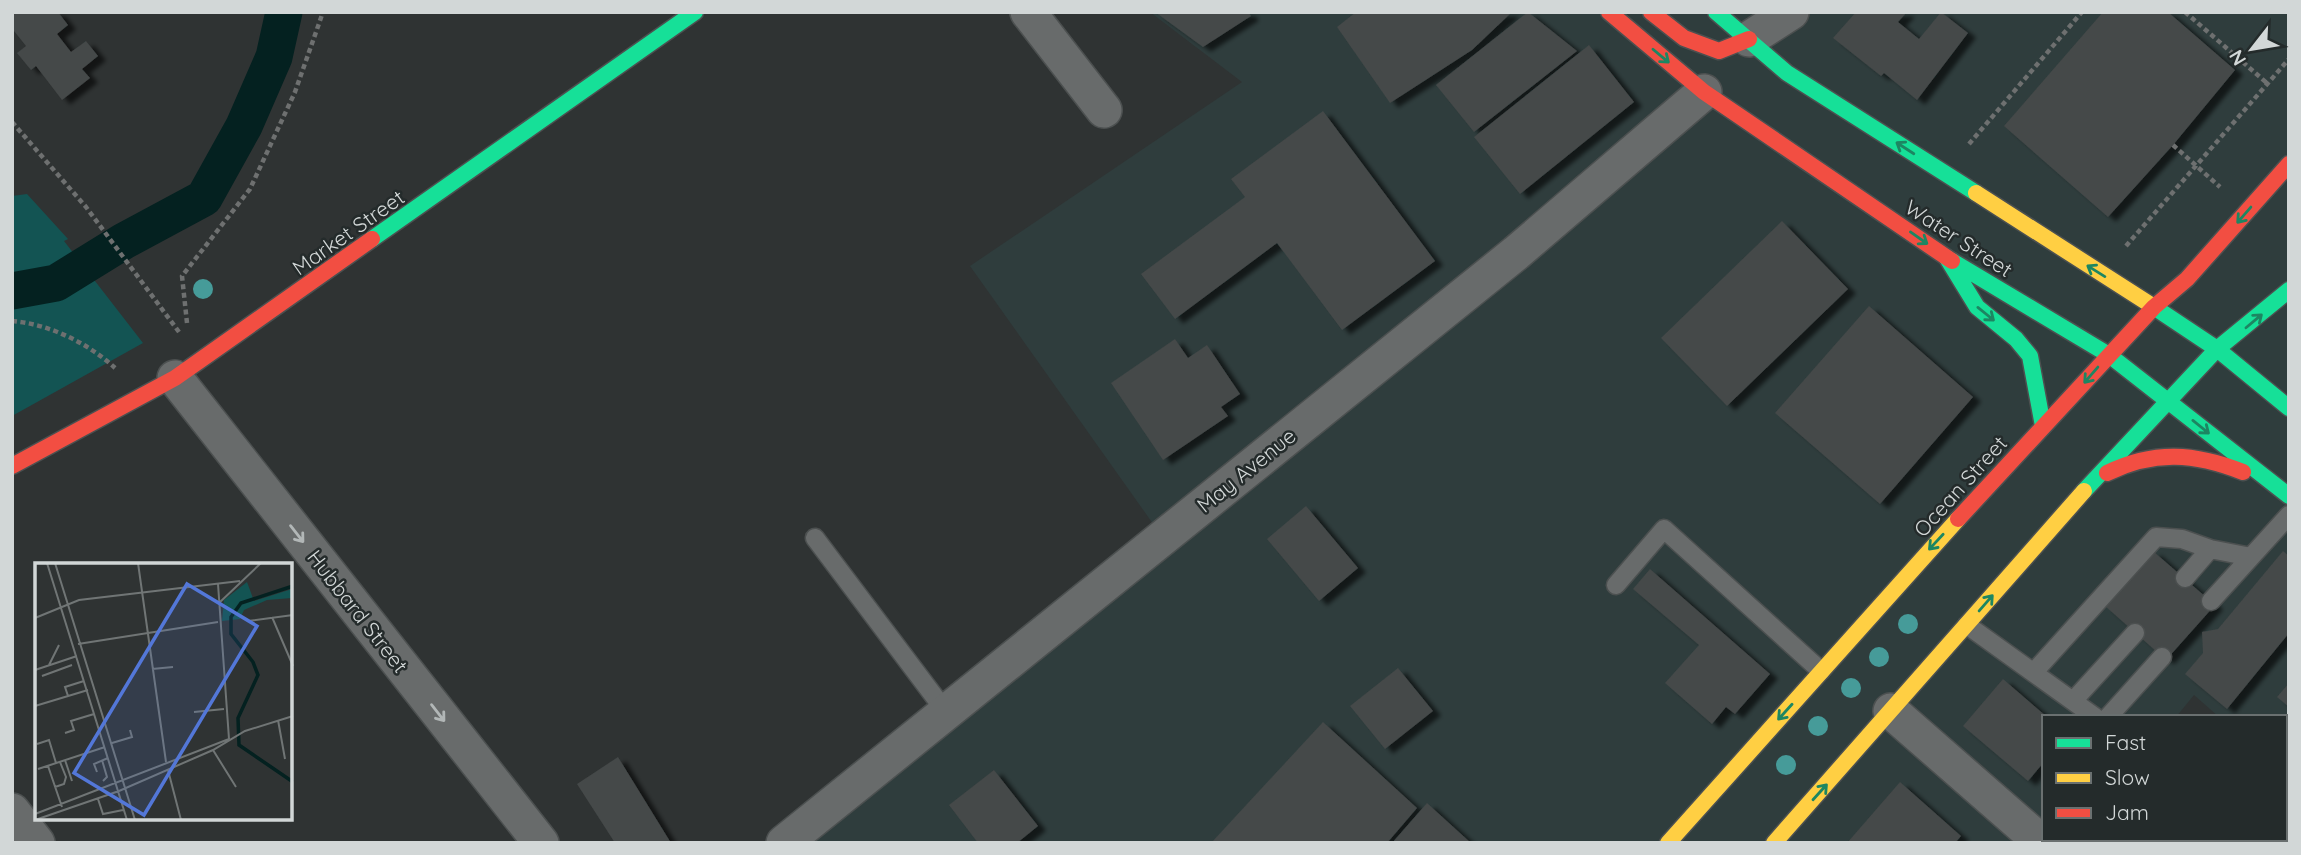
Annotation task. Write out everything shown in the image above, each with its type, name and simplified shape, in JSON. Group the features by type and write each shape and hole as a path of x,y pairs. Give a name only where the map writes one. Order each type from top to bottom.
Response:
{"main road":[{"name":"Market Street","path":"12,467 175,378 695,12"},
{"name":"Water Street","path":"1609,12 1704,92 1947,258 2109,355 2289,496"},
{"path":"1651,12 1684,38 1719,51 1749,39"},
{"path":"1716,12 1787,73 2217,349 2289,408"},
{"name":"Ocean Street","path":"1668,843 2043,426 2154,307 2187,279 2289,164"},
{"path":"1947,258 1977,307 2016,339 2030,356 2043,426"},
{"path":"1774,843 2093,481 2217,349 2289,290"},
{"path":"2093,481 2138,457 2192,455 2223,463 2272,484"}],"street":[{"path":"1028,12 1104,110"},
{"path":"1749,39 1791,12"},
{"name":"May Avenue","path":"784,843 1516,253 1704,92"},
{"name":"Hubbard Street","path":"175,378 541,843"},
{"path":"1891,711 2042,843"},
{"path":"12,811 37,843"}],"lane":[{"path":"2211,601 2289,514"},
{"path":"1616,585 1664,529 1821,671"},
{"path":"2034,672 2156,537 2182,539 2210,550 2251,557"},
{"path":"815,538 946,712"},
{"path":"2185,578 2210,550"},
{"path":"1967,625 2092,715"},
{"path":"2073,701 2135,633"},
{"path":"2110,715 2162,657"}],"path":[{"path":"188,327 182,276 250,189 295,92 323,12"},
{"path":"1965,148 2082,12"},
{"path":"2185,12 2267,85"},
{"path":"2121,251 2289,60"},
{"path":"12,122 86,206 180,333"},
{"path":"2173,145 2229,194"},
{"path":"12,321 37,323 100,355 119,371"}],"shaded area":[{"path":"1150,12 2289,12 2289,776 2287,715 2217,715 2194,695 2178,715 2042,715 2042,841 2076,841 2074,843 782,843 1161,535 970,266 1242,82"},
{"path":"27,194 68,239 64,241 143,343 12,416 12,196"}],"building":[{"path":"14,12 58,12 68,25 57,34 71,52 86,41 98,56 82,69 90,78 62,100 36,66 31,70 17,53 26,46 14,31 12,33"},
{"path":"1155,12 1248,12 1251,16 1203,47"},
{"path":"1356,12 1512,12 1472,50 1390,103 1337,27"},
{"path":"1528,12 1577,51 1474,132 1436,85"},
{"path":"1856,12 1907,12 1898,22 1919,39 1941,12 1968,33 1917,100 1884,73 1881,76 1833,38"},
{"path":"2103,12 2168,12 2235,70 2173,145 2108,217 2004,126"},
{"path":"1589,45 1634,102 1520,194 1474,137"},
{"path":"1323,111 1435,261 1342,330 1277,243 1175,319 1141,274 1245,197 1231,179"},
{"path":"1782,221 1848,289 1727,406 1661,338"},
{"path":"1869,306 1973,397 1880,504 1775,413"},
{"path":"1175,339 1188,358 1207,345 1240,394 1221,407 1228,416 1163,460 1111,383"},
{"path":"1306,506 1358,568 1319,601 1267,539"},
{"path":"2153,551 2215,605 2166,660 2105,606"},
{"path":"2283,551 2289,556 2289,633 2227,709 2185,674 2203,653 2202,632 2218,629"},
{"path":"1650,569 1770,674 1735,714 1726,707 1712,724 1665,683 1699,645 1633,589"},
{"path":"1398,668 1433,711 1385,749 1350,706"},
{"path":"2003,679 2045,715 2042,715 2042,764 2028,781 1963,726"},
{"path":"2289,683 2289,707 2277,697"},
{"path":"1323,722 1417,808 1387,843 1211,843"},
{"path":"618,757 671,843 615,843 577,784"},
{"path":"994,770 1038,826 1017,843 978,843 949,805"},
{"path":"1900,782 1961,836 1955,843 1847,843"},
{"path":"1427,803 1471,843 1392,843"}],"waterway":[{"path":"12,291 56,283 124,241 204,198 244,126 274,57 284,12"}],"traffic: fast":[{"path":"372,239 695,12"},
{"path":"1716,12 1787,73 1976,193"},
{"path":"1947,258 1977,307 2016,339 2030,356 2043,426"},
{"path":"1952,261 2109,355"},
{"path":"2084,491 2217,349 2289,290"},
{"path":"2154,307 2217,349 2289,408"},
{"path":"2109,355 2289,496"}],"traffic: slow":[{"path":"1976,193 2154,307"},
{"path":"1774,843 2084,491"},
{"path":"1668,843 1958,519"}],"traffic: jam":[{"path":"1609,12 1704,92 1952,261"},
{"path":"1651,12 1684,38 1719,51 1749,39"},
{"path":"1958,519 2154,307 2187,279 2289,164"},
{"path":"12,466 175,378 372,239"},
{"path":"2107,473 2141,460 2175,457 2208,461 2243,472"}]}
